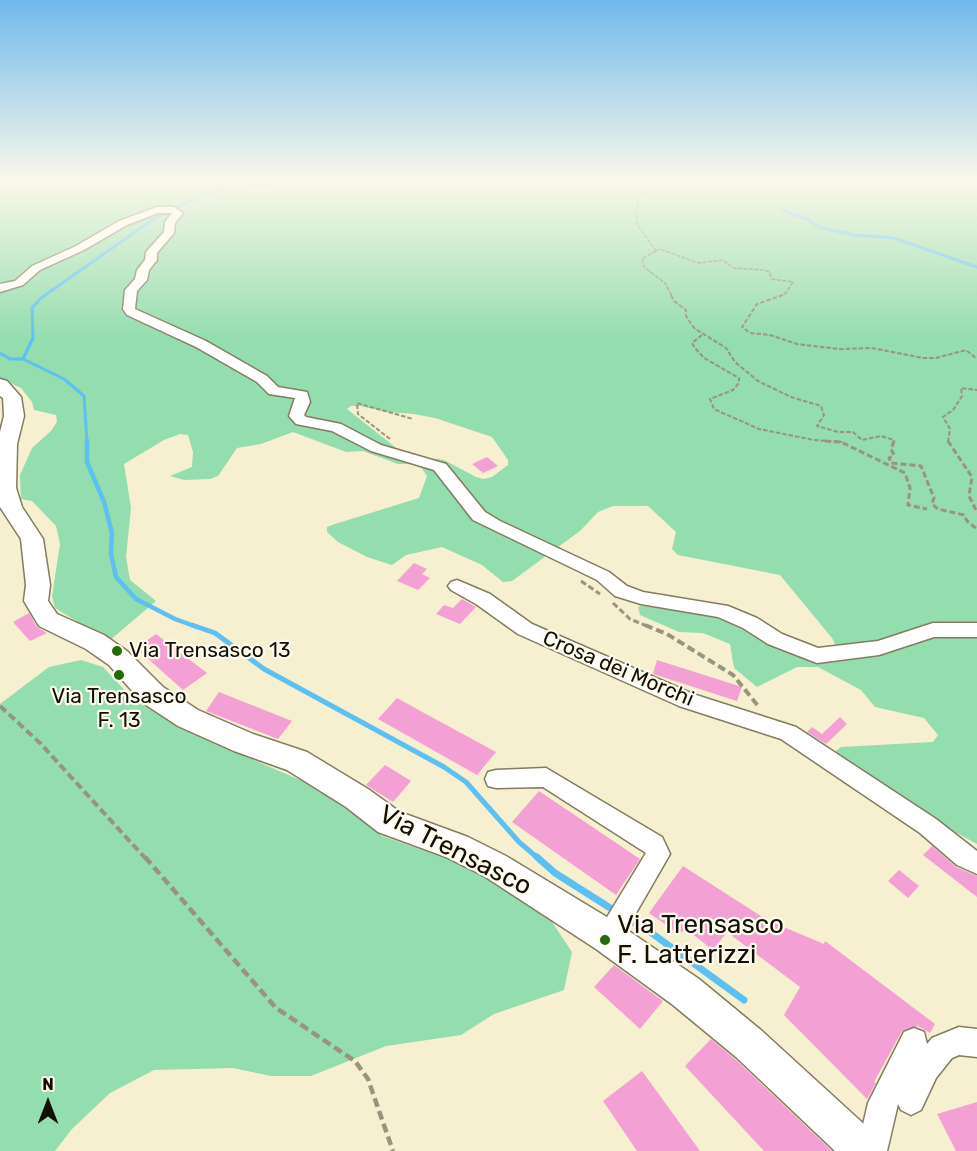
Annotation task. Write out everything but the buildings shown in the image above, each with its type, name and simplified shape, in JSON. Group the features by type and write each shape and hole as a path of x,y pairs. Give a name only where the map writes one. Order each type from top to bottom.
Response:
{"main road":[{"name":"Via Trensasco","path":"0,385 12,398 14,416 7,444 5,488 11,507 32,539 38,585 36,601 48,620 95,642 118,658 153,695 188,718 244,743 297,761 357,798 389,822 457,847 612,932 749,1044 864,1151"}],"street":[{"path":"0,288 19,283 52,259 80,248 106,234"},
{"path":"168,234 152,252 151,260 144,266 141,280 131,290 130,312 201,344 262,379 274,391 302,395 303,402 296,416 301,421 336,427 376,448 440,467 479,516 603,576 621,591 641,598 721,611 750,623 775,639 817,656 879,648 933,630 977,630"},
{"name":"Crosa dei Morchi","path":"457,586 483,599 525,629 547,639 687,700 788,734 883,795 928,826 965,857 977,863"},
{"path":"496,779 546,777 654,845 658,854 612,932"},
{"path":"911,1100 926,1068 942,1048 958,1041 977,1043"},
{"path":"872,1151 883,1103 914,1042"}],"path":[{"path":"643,234 656,250"},
{"path":"977,360 966,350 936,358 923,358 872,348 840,349 797,344 770,335 746,332 742,327 757,304 786,293 793,282 772,279 769,272 765,270 733,268 723,260 698,263 660,249 642,259 644,267 661,278 674,301 687,310 686,316 694,328 726,348 735,362 758,381 791,397 821,406 825,415 817,426 838,432 853,432 862,440 881,436 894,440 894,446 891,449 894,455 889,458 891,462 921,466 934,498 932,504 938,509 964,515 967,522 977,529"},
{"path":"702,335 692,343 695,348 704,358 739,378 739,383 733,390 710,399 714,409 759,429 814,440 841,442 905,473 910,488 908,506 927,509"},
{"path":"977,390 961,388 962,396 953,410 943,417 950,429 948,443 972,477 969,496 977,512"},
{"path":"413,419 357,403 358,414 415,460"},
{"path":"577,578 602,595"},
{"name":"Crosa dei Morchi","path":"611,601 630,619 667,634 733,675 764,713"},
{"path":"0,706 40,743 125,835 276,1008 355,1061 368,1078 393,1151"}],"green space":[{"path":"0,234 977,234 977,844 935,821 831,755 841,747 933,742 938,735 924,718 875,707 861,690 818,667 797,667 757,687 734,668 730,644 703,633 679,632 640,615 638,607 646,604 725,617 842,658 832,638 780,575 678,555 672,549 676,532 648,506 613,506 598,512 580,531 512,581 503,582 482,565 442,547 406,555 392,565 367,557 338,542 327,532 327,527 419,498 427,476 417,461 421,457 444,460 484,479 492,477 508,465 508,460 492,437 435,418 360,406 351,406 347,409 414,462 406,464 398,464 363,451 346,452 293,432 261,444 237,448 218,476 210,479 184,480 170,476 192,467 193,452 188,435 180,434 164,440 124,464 131,508 126,557 130,580 156,601 109,641 55,608 52,596 60,544 56,526 32,501 21,499 20,475 32,448 51,431 57,422 56,415 34,410 32,402 21,388 0,378"},
{"path":"81,660 103,667 133,699 179,727 302,781 353,811 382,836 476,869 544,910 572,952 564,990 494,1014 461,1035 386,1046 311,1076 271,1076 233,1068 154,1070 110,1093 72,1129 55,1151 0,1151 0,704 49,667"}],"waterway":[{"path":"23,359 33,338 32,308 41,298 133,234"},
{"path":"849,234 894,238 977,267"},
{"path":"0,353 10,359 23,359"},
{"path":"23,359 64,379 84,396 87,442"},
{"path":"87,442 87,462 104,502 112,533 111,554 116,577 136,599 175,619 197,627"},
{"path":"192,625 215,633 264,669 444,767 466,782 519,842 539,859"},
{"path":"537,857 555,873 615,911"},
{"path":"627,919 646,929 744,1000"}],"place":[{"name":"Via Trensasco 13","path":"117,651"},
{"name":"Via Trensasco F. 13","path":"119,675"},
{"name":"Via Trensasco F. Latterizzi","path":"605,940"}]}
